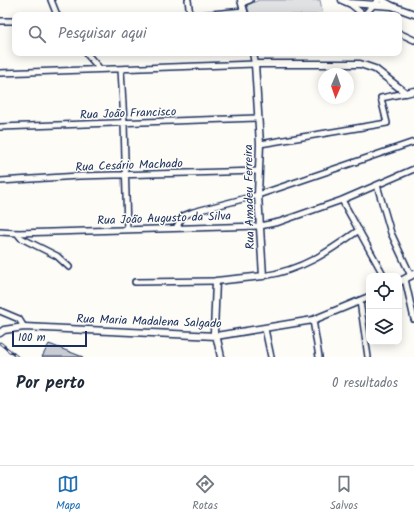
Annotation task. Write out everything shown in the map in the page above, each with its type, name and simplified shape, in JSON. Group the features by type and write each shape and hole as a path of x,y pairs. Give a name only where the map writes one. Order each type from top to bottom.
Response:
{"street":[{"path":"50,0 56,12"},
{"path":"188,0 190,12"},
{"path":"244,12 242,2 250,0"},
{"path":"382,0 392,6"},
{"path":"344,1 376,2 414,14"},
{"path":"344,1 360,12"},
{"path":"367,12 376,2"},
{"path":"0,21 12,21"},
{"path":"402,34 414,40"},
{"path":"89,56 100,69"},
{"name":"Rua Amadeu Ferreira","path":"254,56 260,144 258,195 263,276"},
{"path":"0,73 255,64 360,64 375,70 406,92"},
{"path":"121,69 127,230"},
{"path":"260,144 387,123 381,98 414,91"},
{"name":"Rua João Francisco","path":"0,128 257,118"},
{"path":"176,228 178,221 183,216 258,195 414,142"},
{"name":"Rua João Augusto da Silva","path":"0,232 17,233 260,226 279,222 342,200 414,169"},
{"name":"Rua Cesário Machado","path":"0,181 259,171"},
{"path":"377,185 391,233 407,278 414,319"},
{"path":"342,200 382,273"},
{"path":"134,282 216,281 280,274 309,264 359,230"},
{"path":"17,233 21,238 57,256 69,267"},
{"path":"216,281 214,332 220,357"},
{"name":"Rua Maria Madalena Salgado","path":"0,333 4,330 24,327 216,336 266,329 313,320 366,299"},
{"path":"360,302 368,357"},
{"path":"0,311 19,319 24,327"},
{"path":"313,320 319,357"},
{"path":"266,329 271,357"}],"shaded area":[{"path":"259,0 320,0 322,12 249,12 247,5"}],"building":[{"path":"49,344 83,357 42,357"}],"railway":[{"path":"0,343 17,357"}]}
